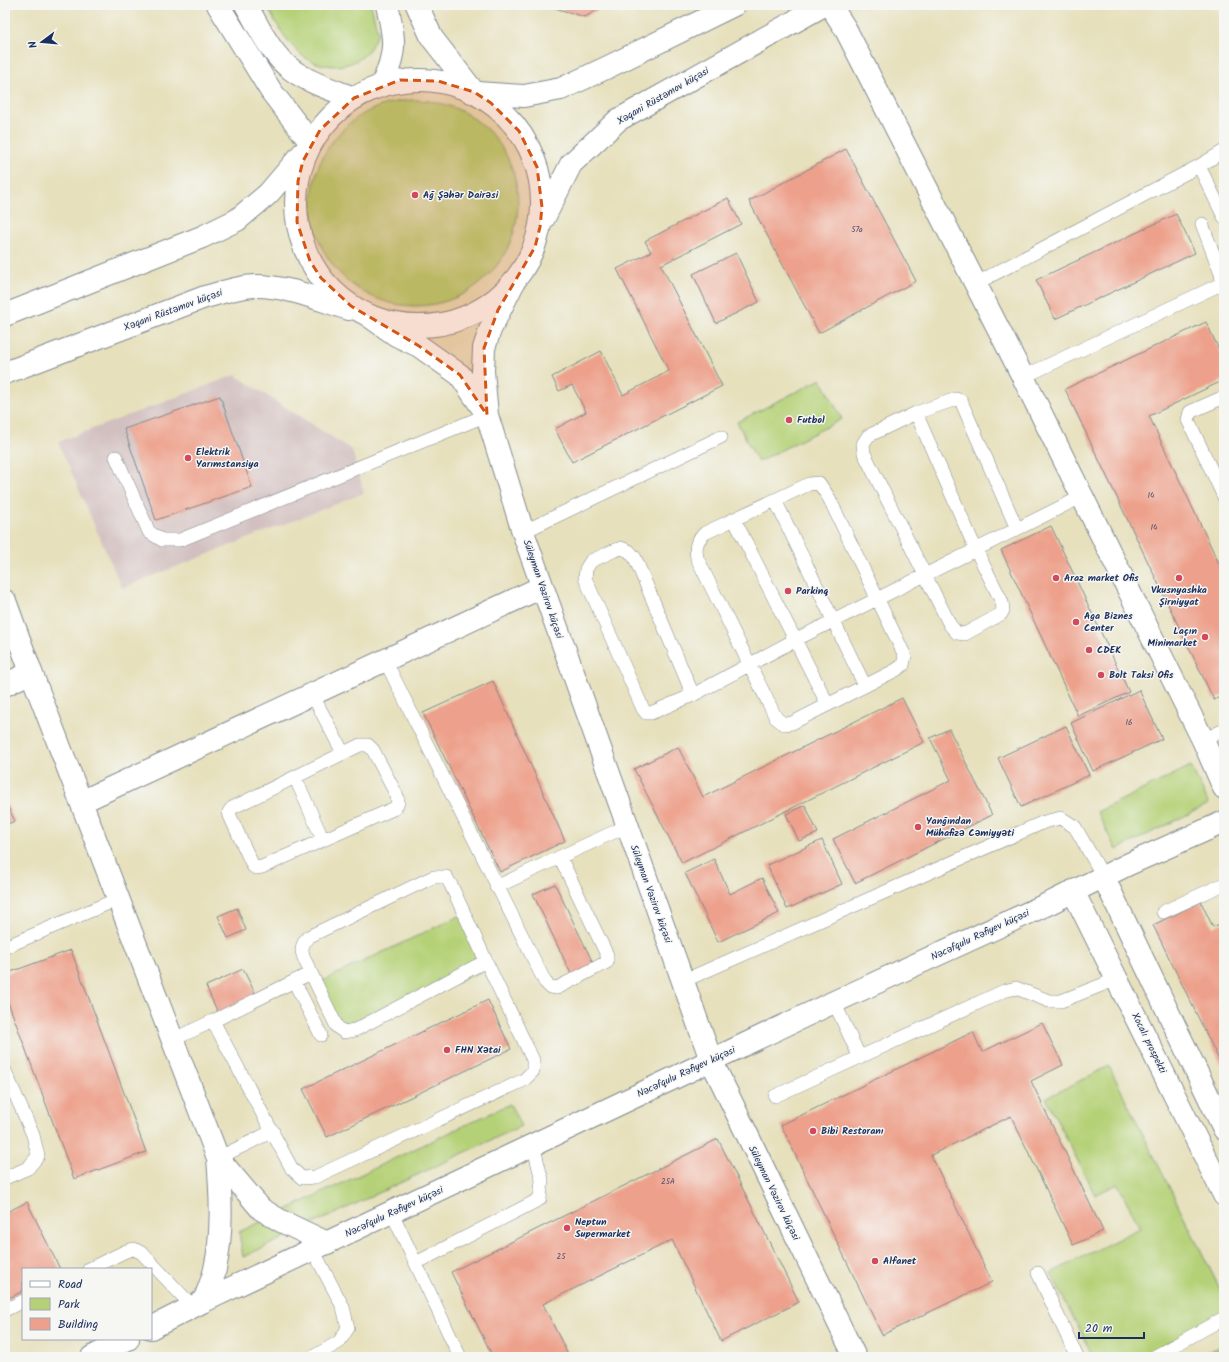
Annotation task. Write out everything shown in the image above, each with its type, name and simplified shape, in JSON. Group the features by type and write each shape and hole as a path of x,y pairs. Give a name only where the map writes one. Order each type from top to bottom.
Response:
{"street":[{"path":"218,5 271,91 311,143"},
{"path":"246,5 277,56 291,70 307,80 354,98"},
{"path":"382,85 392,63 394,48 387,5"},
{"path":"417,5 432,38 474,92 507,116 519,131 530,148 537,167 541,187 542,206 540,227 531,254 498,310 484,348 483,371 487,415"},
{"path":"5,315 202,237 237,220 268,194 330,118 354,98 382,85 400,80 419,79 444,82 474,92 524,96 561,88 608,68 734,5"},
{"name":"Xəqani Rüstəmov küçəsi","path":"540,227 571,164 618,120 824,5"},
{"path":"830,5 845,28 1023,377 1081,498 1203,740 1224,788"},
{"path":"311,143 303,161 298,181 297,215 302,242 310,261 321,278 346,302 396,335 419,346 460,375 487,415"},
{"path":"369,316 404,326 422,327 440,325 460,320 480,311 497,299 513,284"},
{"name":"Xəqani Rüstəmov küçəsi","path":"5,373 205,297 256,286 280,289 299,294 369,316"},
{"name":"Süleyman Vəzirov küçəsi","path":"487,415 523,532 542,587 711,1060 855,1357"},
{"path":"81,802 542,587"},
{"path":"5,601 218,1158 220,1217 219,1246 215,1270 199,1304"},
{"path":"5,685 31,672"},
{"name":"Nəcəfqulu Rəfiyev küçəsi","path":"152,1328 711,1060 1103,876 1224,822"},
{"path":"1103,876 1224,1129"},
{"name":"Xocalı prospekti","path":"1073,891 1224,1195"},
{"path":"218,1158 261,1208 320,1246"},
{"path":"92,1357 126,1340"}],"lane":[{"path":"975,284 1199,166 1224,150"},
{"path":"1199,166 1224,217"},
{"path":"1023,377 1219,285 1222,281 1221,274 1202,224"},
{"path":"1224,397 1190,412 1188,420 1224,497"},
{"path":"916,413 976,550 1002,602 1003,610 1001,614 965,634 957,633 950,625 926,574 864,453 863,444 868,436 916,413 956,399 961,401 1017,529"},
{"path":"116,457 148,532 162,540 180,540 487,415"},
{"path":"523,532 721,437"},
{"path":"818,483 829,498 878,598 905,656 903,665 792,723 784,724 776,718 697,558 696,549 698,540 705,534 734,519 808,484 818,483"},
{"path":"693,694 635,558 629,551 621,548 591,561 586,569 585,578 643,709 646,713 651,713 693,694 878,598 1081,498"},
{"path":"775,500 865,686"},
{"path":"734,519 828,705"},
{"path":"385,660 496,887 545,982 550,987 557,988 607,962 607,955 560,857"},
{"path":"312,694 343,753"},
{"path":"1203,740 1224,730"},
{"path":"360,745 368,745 373,750 397,796 398,803 395,808 256,868 253,866 230,816 229,812 232,808 343,753 360,745"},
{"path":"295,777 323,840"},
{"path":"683,981 1044,822 1061,818 1076,827 1103,876"},
{"path":"496,887 627,826"},
{"path":"213,1021 292,1169 302,1178 315,1177 524,1080 533,1071 533,1060 451,885 446,877 433,877 308,937 303,943 301,949 311,973 338,1027 344,1032 355,1030 486,961"},
{"path":"1163,912 1224,884"},
{"path":"5,947 118,899"},
{"path":"172,1040 311,973"},
{"path":"774,1096 1004,991 1016,988 1049,1001 1061,1001 1117,979"},
{"path":"294,981 321,1035"},
{"path":"834,1002 860,1058"},
{"path":"5,1071 33,1135 38,1156 28,1168 5,1178"},
{"path":"218,1158 273,1131"},
{"path":"416,1264 540,1198 542,1180 533,1145"},
{"path":"392,1213 460,1357"},
{"path":"313,1357 339,1342 348,1328 343,1307 320,1246"},
{"path":"91,1268 126,1251 134,1249 142,1253 199,1304"},
{"path":"1038,1273 1077,1357"},
{"path":"5,1310 22,1302"},
{"path":"1154,1357 1224,1318"}],"highlighted area":[{"path":"400,80 438,81 474,92 491,103 519,131 537,167 542,207 540,227 535,247 498,310 484,348 487,415 460,375 419,346 351,306 321,278 310,261 297,222 298,181 303,161 320,130 354,98"}],"shaded area":[{"path":"235,375 352,450 364,493 122,588 58,442"}],"green space":[{"path":"266,5 371,5 378,33 369,50 362,57 344,65 324,65 305,57 292,46"},
{"name":"Ağ Şəhər Dairəsi","path":"405,100 425,100 445,104 464,112 488,130 501,146 510,163 514,173 518,193 518,213 514,233 510,243 501,260 488,276 464,294 445,302 425,306 405,306 385,302 366,294 350,283 335,268 324,252 316,233 312,213 312,193 316,173 324,154 335,138 350,123 366,112 385,104"},
{"name":"Futbol","path":"821,379 842,419 758,462 737,422"},
{"path":"1191,766 1209,804 1116,850 1097,812"},
{"path":"461,915 486,969 343,1036 318,983"},
{"path":"1109,1066 1224,1297 1224,1315 1140,1357 1093,1357 1051,1273 1140,1228 1118,1184 1095,1195 1046,1098"},
{"path":"510,1104 521,1126 243,1257 239,1232"},
{"path":"1224,1345 1224,1357 1197,1357"}],"building":[{"path":"545,5 606,5 585,17"},
{"path":"846,149 916,281 819,333 749,201"},
{"path":"728,198 741,224 661,265 722,386 572,462 555,429 586,412 572,385 559,391 552,377 601,351 623,395 669,371 617,269 651,252 645,241"},
{"path":"1176,214 1195,253 1055,319 1036,280"},
{"path":"736,253 759,302 716,323 693,274"},
{"path":"1206,322 1224,360 1224,380 1149,416 1224,574 1224,695 1214,700 1065,389"},
{"name":"Elektrik Yarımstansiya","path":"220,396 252,487 156,520 124,429"},
{"path":"1051,526 1129,692 1078,716 1001,550"},
{"path":"493,681 565,841 500,872 423,713"},
{"path":"1139,690 1162,739 1093,771 1071,723"},
{"path":"902,698 924,742 682,863 634,769 678,747 703,797"},
{"path":"1066,726 1089,775 1021,807 998,758"},
{"path":"949,729 992,815 855,883 833,839 951,780 930,738"},
{"path":"5,801 15,821 5,825"},
{"path":"805,805 818,833 799,841 786,814"},
{"path":"822,840 842,884 787,909 767,865"},
{"path":"714,859 730,894 762,878 779,913 718,942 685,873"},
{"path":"555,884 595,967 573,978 533,894"},
{"path":"1201,902 1213,927 1224,922 1224,1070 1153,925"},
{"path":"237,908 246,930 228,938 218,916"},
{"path":"71,950 146,1152 74,1179 5,994 5,974"},
{"path":"243,969 256,995 218,1013 206,986"},
{"path":"488,1000 511,1049 327,1137 303,1089"},
{"path":"1042,1023 1063,1065 1031,1081 1103,1231 1073,1245 1011,1116 931,1155 992,1282 882,1335 781,1125 973,1032 982,1052"},
{"path":"718,1139 799,1302 721,1341 672,1240 543,1304 569,1357 493,1357 451,1272"},
{"path":"27,1202 60,1268 22,1268 22,1292 5,1300 5,1213"}],"place":[{"name":"Ağ Şəhər Dairəsi","path":"415,195"},
{"name":"Futbol","path":"789,420"},
{"name":"Elektrik Yarımstansiya","path":"188,458"},
{"name":"Araz market Ofis","path":"1056,578"},
{"name":"Vkusnyashka Şirniyyat","path":"1179,578"},
{"name":"Parkinq","path":"788,591"},
{"name":"Aga Biznes Center","path":"1076,622"},
{"name":"Laçın Minimarket","path":"1205,637"},
{"name":"CDEK","path":"1089,650"},
{"name":"Bolt Taksi Ofis","path":"1101,675"},
{"name":"Yanğından Mühafizə Cəmiyyəti","path":"918,827"},
{"name":"FHN Xətai","path":"447,1050"},
{"name":"‌Bibi Restoranı","path":"813,1131"},
{"name":"Neptun Supermarket","path":"567,1228"},
{"name":"Alfanet","path":"875,1261"}]}
